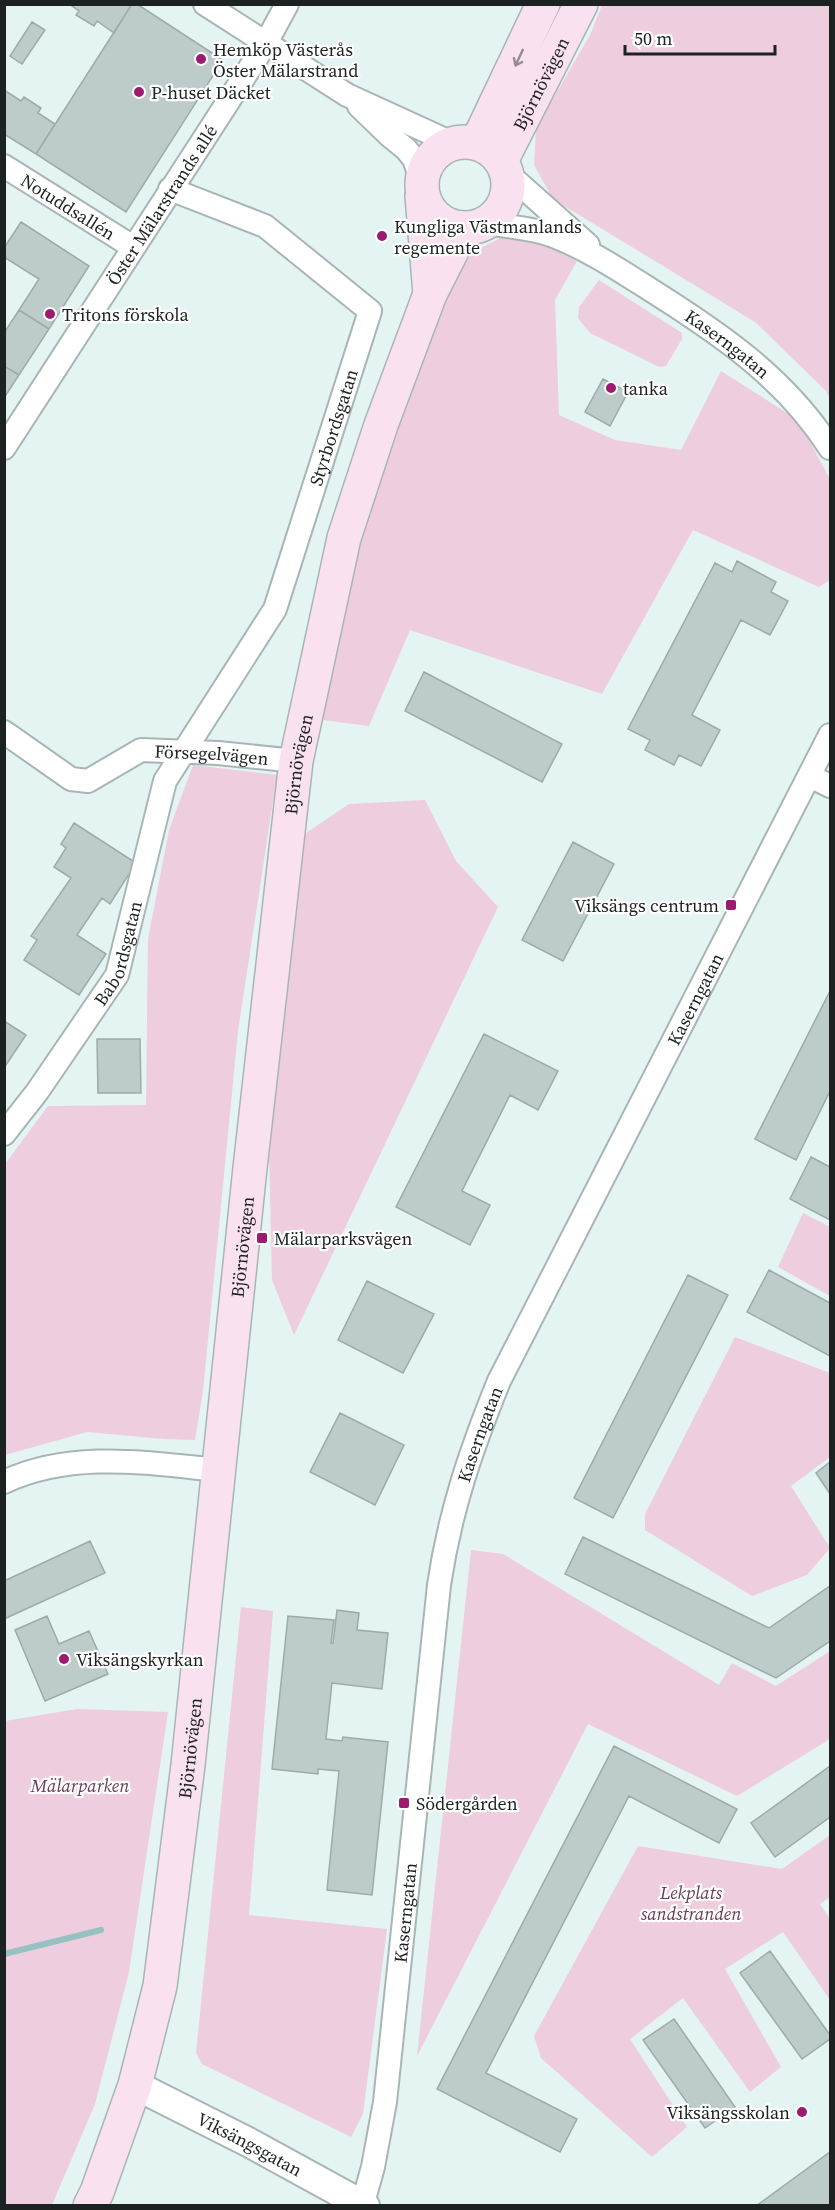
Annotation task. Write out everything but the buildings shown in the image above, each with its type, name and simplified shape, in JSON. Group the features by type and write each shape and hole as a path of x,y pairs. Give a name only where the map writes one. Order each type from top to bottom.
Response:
{"main road":[{"name":"Björnövägen","path":"484,155 543,4"},
{"name":"Björnövägen","path":"484,155 581,4"},
{"path":"441,149 484,155 508,188 506,201 498,214 476,226 449,226 437,219 428,209 422,188 425,167 432,157 441,149"},
{"name":"Björnövägen","path":"422,188 430,294"},
{"name":"Björnövägen","path":"90,2205 97,2192 135,2085 160,1986 188,1765 284,854 296,761 344,538 381,425 430,294 476,226"}],"street":[{"path":"205,4 347,95 484,155"},
{"name":"Öster Mälarstrands allé","path":"4,448 266,43 288,4"},
{"path":"347,95 406,148 414,159 422,188"},
{"name":"Kaserngatan","path":"484,155 604,260"},
{"name":"Notuddsallén","path":"4,166 133,247"},
{"name":"Styrbordsgatan","path":"170,189 265,226 370,311 275,609 186,752"},
{"name":"Kaserngatan","path":"476,226 549,234 604,260 706,325 754,363 793,398 831,448"},
{"name":"Försegelvägen","path":"4,732 71,779 88,781 141,750 296,761"},
{"name":"Kaserngatan","path":"363,2205 373,2167 385,2102 445,1542 473,1445 499,1381 831,735"},
{"name":"Babordsgatan","path":"4,1134 37,1092 117,975 165,781 186,752"},
{"path":"810,776 831,786"},
{"path":"4,1482 39,1469 69,1463 129,1461 218,1470"},
{"name":"Viksängsgatan","path":"135,2085 250,2143 363,2205"}],"green space":[{"path":"602,5 830,5 830,399 826,391 755,322 553,199 534,165 536,128 590,35"},
{"path":"506,235 529,238 577,261 555,300 559,415 615,440 681,450 721,371 798,420 830,479 830,580 819,587 693,530 602,694 410,630 369,726 315,719 392,416 451,283 473,252"},
{"path":"599,280 682,333 682,339 666,366 659,367 590,333 578,318 579,307"},
{"path":"193,765 277,775 238,1031 203,1391 195,1440 87,1432 5,1455 5,1164 48,1106 146,1105 148,939 169,830"},
{"path":"425,800 456,861 498,907 294,1335 272,1280 268,1107 300,837 349,804"},
{"path":"803,1213 830,1227 830,1296 778,1267"},
{"path":"735,1337 830,1373 830,1457 791,1486 830,1548 807,1575 752,1596 645,1530 645,1514"},
{"path":"471,1550 503,1554 719,1685 732,1663 776,1686 830,1651 830,1739 737,1796 588,1724 417,2056"},
{"path":"241,1607 273,1611 249,1915 387,1929 363,2114 351,2137 202,2064 196,2053"},
{"name":"Mälarparken","path":"77,1709 168,1712 129,1972 95,2104 52,2205 5,2205 5,1721"},
{"name":"Lekplats sandstranden","path":"830,1835 830,1897 820,1904 830,1919 830,2000 783,1932 725,1969 781,2067 750,2092 683,1998 630,2039 687,2127 652,2157 541,2058 534,2036 638,1846 782,1869"}],"waterway":[{"path":"4,1954 101,1930"}],"place":[{"name":"Hemköp Västerås Öster Mälarstrand","path":"201,59"},
{"name":"P-huset Däcket","path":"139,92"},
{"name":"Kungliga Västmanlands regemente","path":"382,236"},
{"name":"Tritons förskola","path":"50,314"},
{"name":"tanka","path":"611,388"},
{"name":"Viksängs centrum","path":"731,905"},
{"name":"Mälarparksvägen","path":"262,1238"},
{"name":"Viksängskyrkan","path":"64,1659"},
{"name":"Södergården","path":"404,1803"},
{"name":"Viksängsskolan","path":"802,2112"}]}
